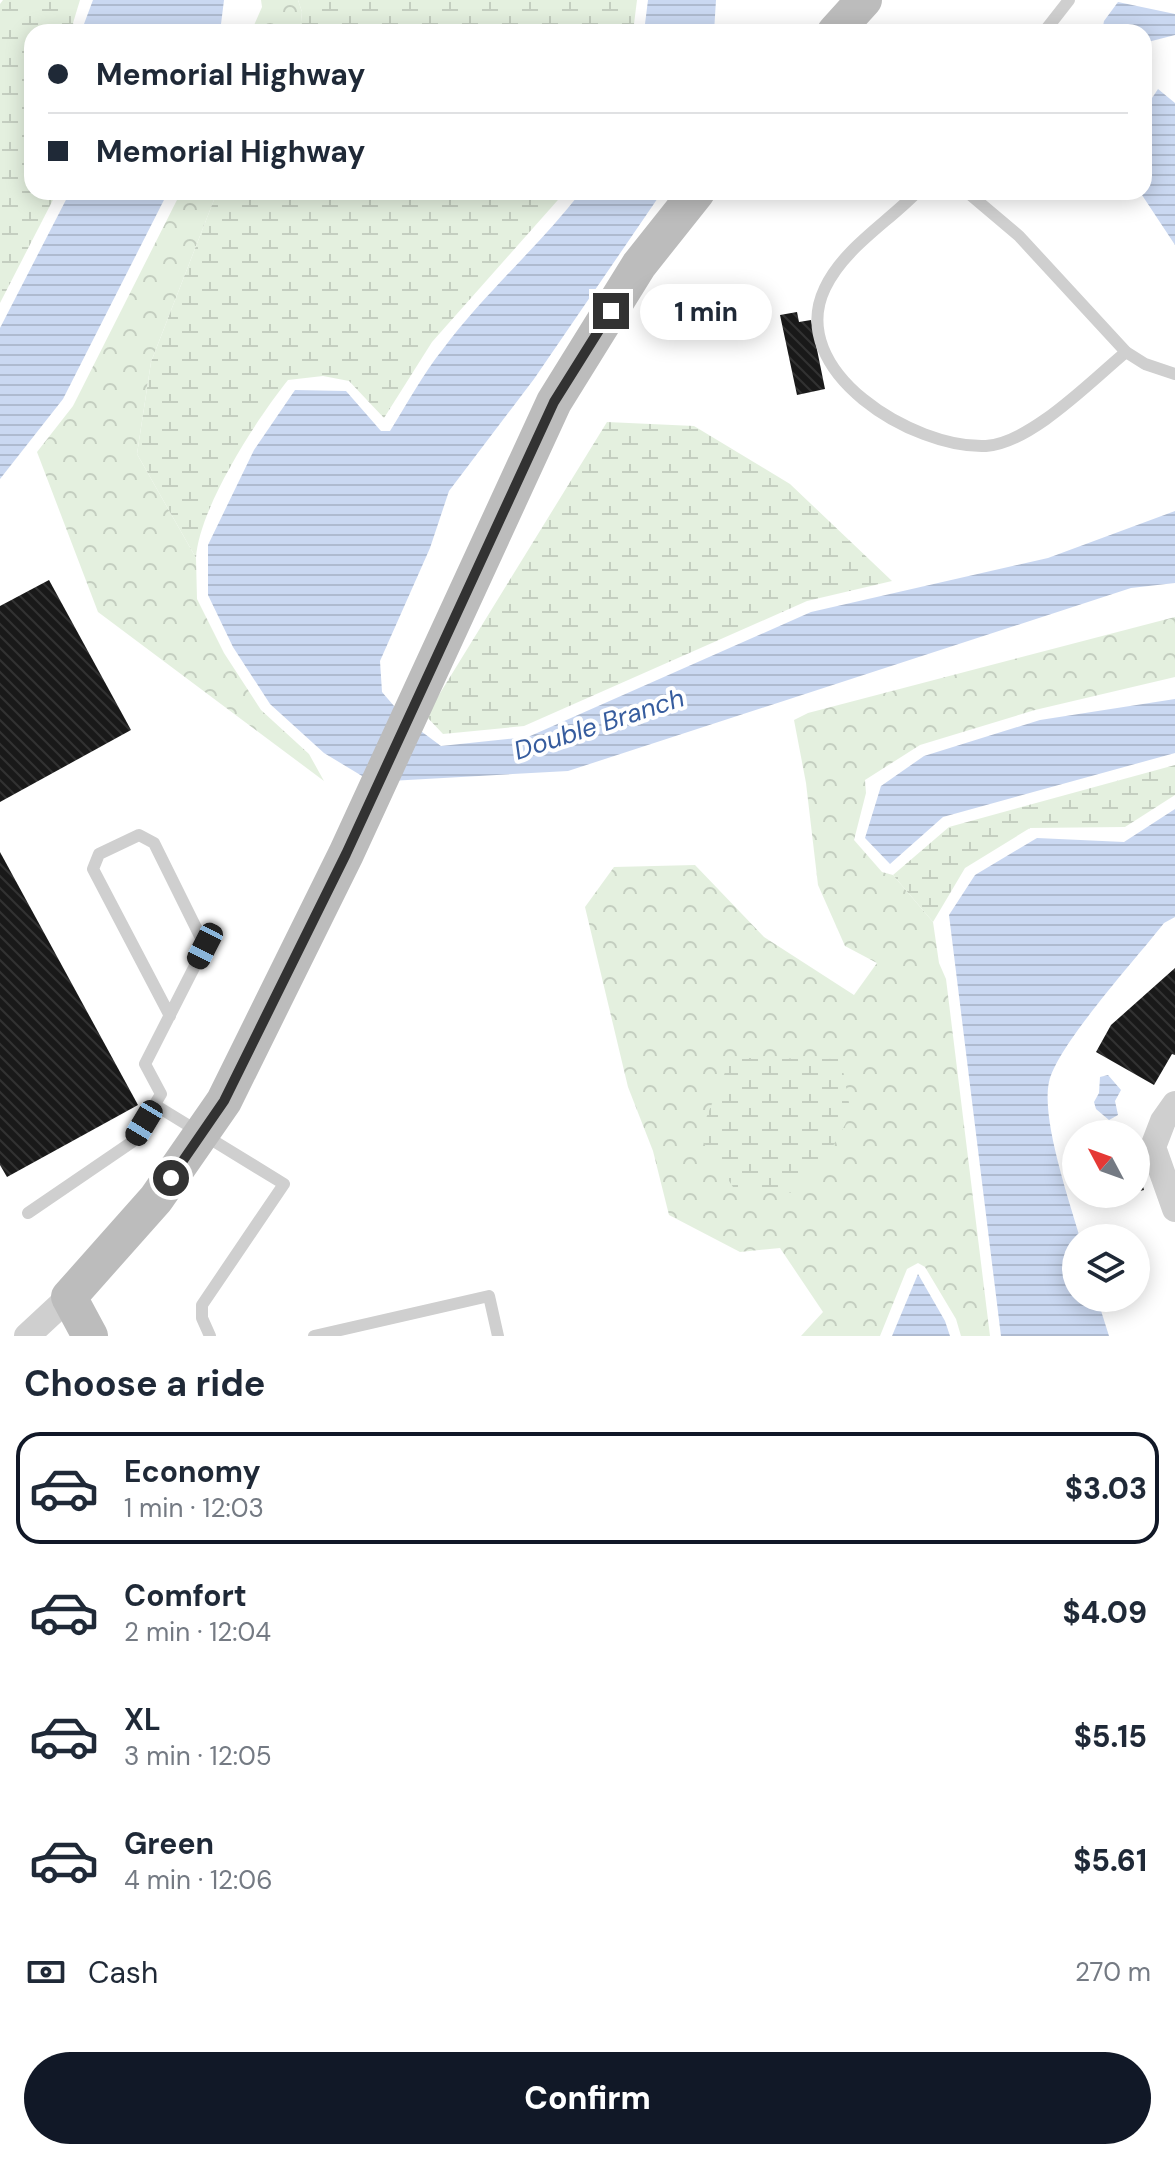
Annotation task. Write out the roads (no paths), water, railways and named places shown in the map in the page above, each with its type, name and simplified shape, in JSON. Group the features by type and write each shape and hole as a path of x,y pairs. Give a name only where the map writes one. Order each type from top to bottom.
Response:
{"street":[{"path":"842,24 864,0"},
{"path":"27,1336 69,1297 156,1199 224,1101 346,854 554,402 639,265 691,200"},
{"path":"1175,1104 1163,1121 1153,1147 1175,1209"},
{"path":"69,1297 90,1336"}],"lane":[{"path":"1050,24 1069,0"},
{"path":"908,200 840,264 824,289 816,315 821,341 848,389 881,415 938,440 988,446 1037,427 1126,352"},
{"path":"976,200 1019,236 1126,352 1145,364 1175,374"},
{"path":"28,1213 132,1142 161,1094 145,1064 170,1016 205,946 154,843 139,835 99,854 93,869 170,1016"},
{"path":"155,1105 284,1184 202,1305 202,1318 210,1336"},
{"path":"314,1336 489,1296 498,1336"}],"water":[{"path":"93,0 224,0 221,24 84,24"},
{"path":"648,0 716,0 714,24 645,24"},
{"path":"1118,2 1175,14 1175,35 1152,41 1152,24 1103,24"},
{"path":"1158,89 1175,103 1175,245 1145,200 1152,200 1152,98"},
{"path":"66,200 164,200 63,399 0,479 0,328"},
{"name":"Double Branch","path":"574,200 657,200 534,379 449,491 430,548 380,661 382,692 406,720 441,746 528,737 811,612 1048,558 1175,511 1175,583 1131,588 568,771 372,782 324,753 270,704 233,647 208,595 208,545 254,450 295,390 346,391 381,431 390,431 459,328"},
{"path":"1175,699 1175,753 943,817 890,864 865,838 881,786 924,756 1040,720"},
{"path":"1175,809 1175,917 1164,923 1082,1024 1055,1066 1049,1082 1048,1098 1052,1138 1062,1178 1062,1208 1071,1208 1076,1224 1062,1224 1062,1312 1101,1312 1109,1336 1001,1336 949,915 975,875 1037,838 1124,842"},
{"path":"1108,1075 1121,1090 1115,1101 1118,1115 1109,1120 1096,1109 1094,1102 1099,1093 1100,1077"},
{"path":"918,1274 945,1321 950,1336 892,1336"}]}
